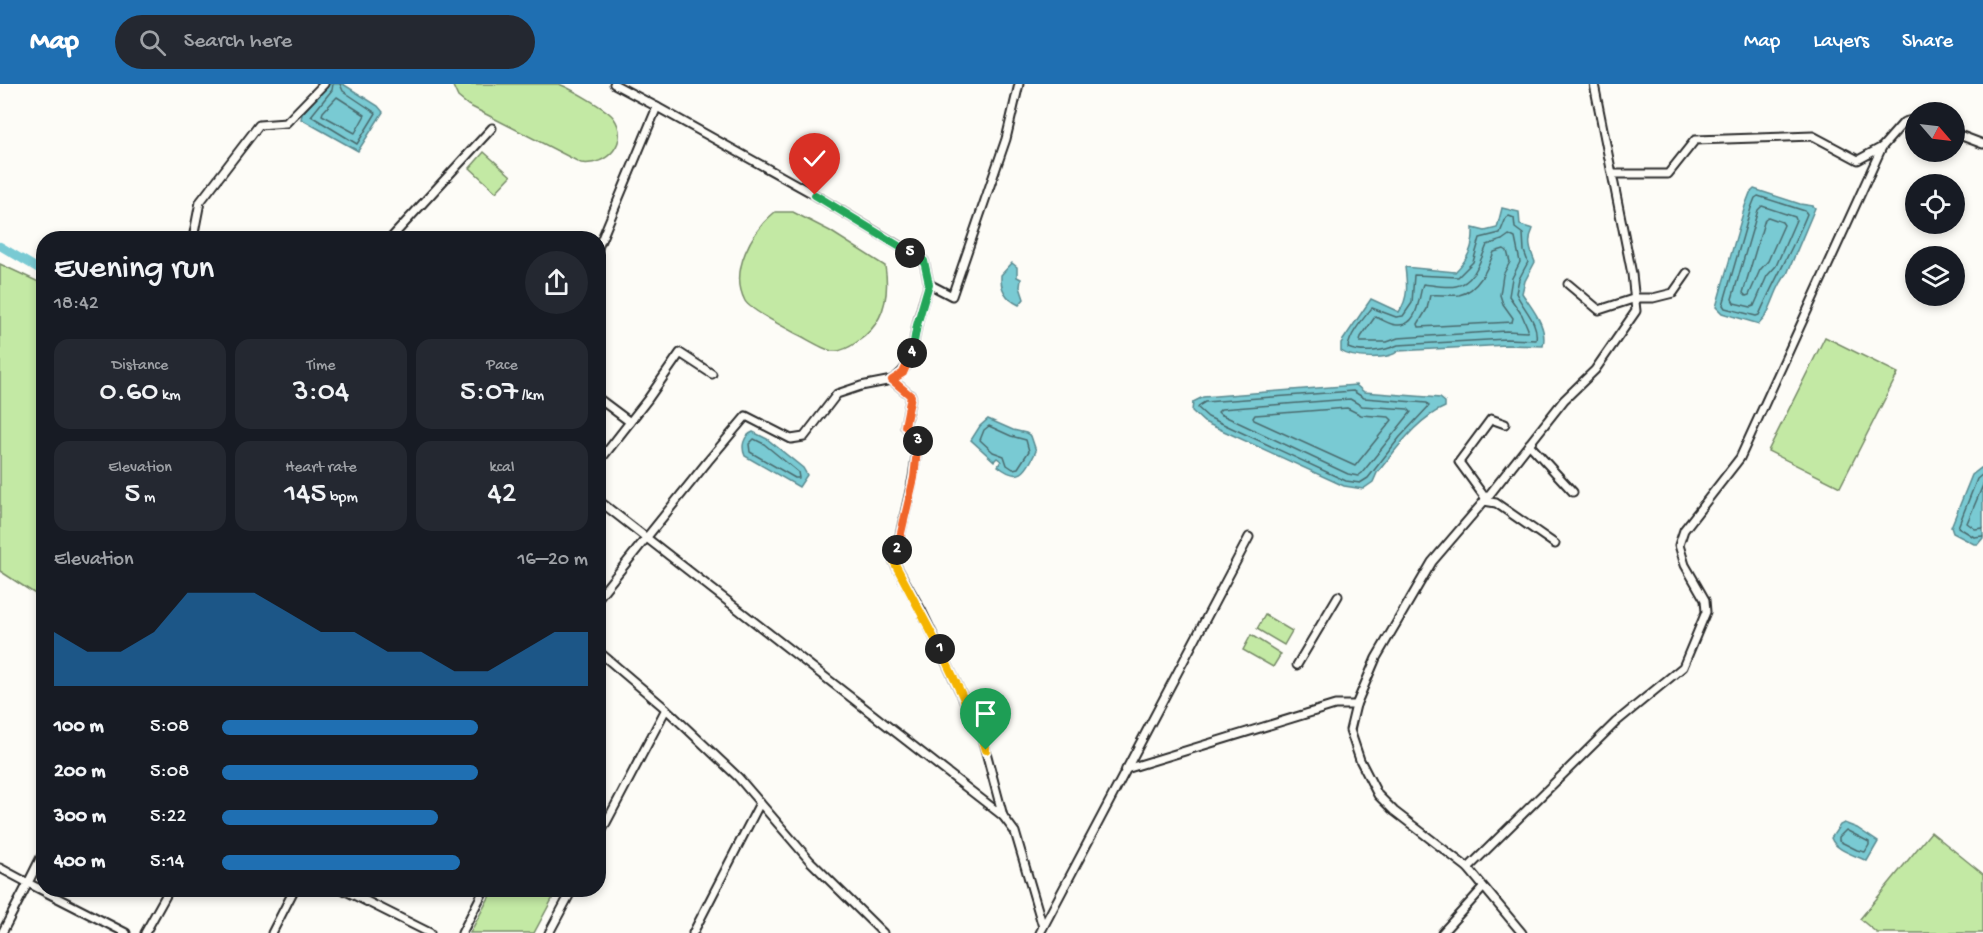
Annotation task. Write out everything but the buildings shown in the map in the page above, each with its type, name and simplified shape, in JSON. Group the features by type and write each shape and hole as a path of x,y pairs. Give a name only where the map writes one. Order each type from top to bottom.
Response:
{"street":[{"path":"194,231 200,202 259,125 286,123 324,84"},
{"path":"606,588 746,416 791,440 804,437 837,394 861,386 892,380 903,373 911,359 917,325 929,284 924,261 815,195 614,84"},
{"path":"929,284 952,296 1006,139 1019,84"},
{"path":"1522,933 1468,868 1378,795 1359,760 1350,730 1356,705 1376,658 1432,562 1485,500 1564,400 1595,370 1636,311 1636,298 1594,84"},
{"path":"605,231 657,107"},
{"path":"1468,868 1616,722 1683,668 1706,612 1705,600 1685,565 1679,545 1684,530 1740,458 1882,147 1905,123"},
{"path":"397,231 492,128"},
{"path":"1613,174 1668,174 1695,140 1813,136 1858,159 1882,147"},
{"path":"1965,137 1983,144"},
{"path":"1568,284 1599,310 1636,298 1653,298 1673,293 1687,273"},
{"path":"606,453 680,353 712,374"},
{"path":"892,380 911,396 905,426 918,442 914,478 894,562 921,610 982,737 1003,816"},
{"path":"606,404 630,422"},
{"path":"1505,424 1491,419 1459,462 1485,500 1496,503 1555,544"},
{"path":"1529,444 1573,492"},
{"path":"606,507 1003,816 1015,832 1041,930"},
{"path":"1041,930 1249,537"},
{"path":"1297,664 1338,596"},
{"path":"606,658 666,709 738,777 810,861 883,933"},
{"path":"1126,769 1335,705 1356,705"},
{"path":"606,823 666,709"},
{"path":"693,933 760,803"},
{"path":"2,933 36,867"},
{"path":"0,868 36,887"},
{"path":"1442,933 1484,888"},
{"path":"55,897 126,933"},
{"path":"145,933 165,897"},
{"path":"272,933 290,897"},
{"path":"358,897 430,933"},
{"path":"462,933 480,897"},
{"path":"549,933 568,897"}],"green space":[{"path":"452,84 558,84 604,109 613,117 618,126 618,143 607,157 600,161 581,163 468,105 458,97"},
{"path":"484,152 511,176 496,192 470,168"},
{"path":"775,212 793,212 830,231 885,266 887,288 883,309 873,327 851,346 835,351 823,348 753,309 745,301 740,277 745,252 758,230"},
{"path":"0,264 36,281 36,594 0,571"},
{"path":"1825,337 1898,373 1840,487 1768,451"},
{"path":"1265,615 1292,631 1284,645 1257,629"},
{"path":"1251,635 1281,654 1273,667 1243,650"},
{"path":"1931,832 1983,874 1983,933 1877,933 1860,919"},
{"path":"489,897 553,897 534,933 470,933"}],"water":[{"path":"329,84 343,84 378,106 383,112 358,151 301,119 302,114"},
{"path":"1754,189 1815,208 1787,274 1764,319 1759,324 1722,313 1716,307 1745,206"},
{"path":"1502,208 1519,212 1520,225 1533,229 1530,246 1535,262 1525,281 1522,293 1541,325 1543,346 1506,345 1398,351 1387,356 1370,357 1353,356 1341,351 1341,343 1371,299 1399,312 1406,296 1405,267 1455,272 1469,252 1473,228 1485,231 1497,228"},
{"path":"1012,263 1017,267 1017,277 1021,279 1020,287 1024,299 1019,305 1007,297 1002,285 1001,275"},
{"path":"1356,385 1364,392 1440,398 1445,402 1445,407 1416,427 1377,473 1373,482 1363,489 1344,486 1204,422 1192,411 1193,402 1203,397"},
{"path":"988,419 1031,436 1036,451 1029,465 1021,473 1017,475 1005,471 998,466 1001,461 997,458 994,461 971,440 980,426"},
{"path":"753,432 767,439 803,468 807,475 799,487 745,456 744,442"},
{"path":"1981,468 1983,469 1983,538 1978,544 1974,544 1953,533 1951,527 1972,475"},
{"path":"1844,823 1857,828 1878,842 1867,861 1841,849 1833,842 1831,838"}],"waterway":[{"path":"0,246 36,267"}],"route":[{"path":"815,195 924,261 929,284 917,325 911,359 903,373 892,380 911,396 905,426 918,442 914,478 894,562 921,610 982,737 986,750"}]}
